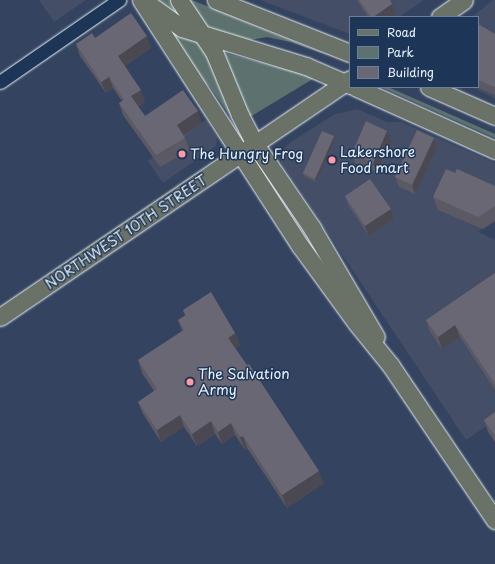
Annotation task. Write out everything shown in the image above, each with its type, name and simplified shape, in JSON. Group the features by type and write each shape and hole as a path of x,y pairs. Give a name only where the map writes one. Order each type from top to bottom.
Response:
{"main road":[{"path":"128,0 144,3 182,28 206,37 288,60 349,83"},
{"path":"179,0 206,37 240,115 255,144 367,318 391,366"},
{"path":"216,0 349,53"},
{"path":"441,16 464,0"},
{"path":"144,3 240,155 301,247 357,324 391,366 495,520"},
{"name":"NORTHWEST 10TH STREET","path":"0,316 255,144 349,84"},
{"path":"361,88 495,150"},
{"path":"431,88 495,116"}],"street":[{"path":"0,82 119,0"}],"shaded area":[{"path":"39,0 86,0 54,22"},
{"path":"260,0 423,1 400,16 349,16 349,34"},
{"path":"495,0 495,99 475,88 479,88 479,16 473,16"},
{"path":"357,109 387,122 401,122 495,163 495,221 478,232 495,240 495,420 466,440 281,163 281,152 288,144 333,115"},
{"name":"The Hungry Frog","path":"206,120 217,137 216,146 163,183 148,161"}],"green space":[{"path":"157,0 171,0 187,21"},
{"path":"186,0 192,0 330,56 290,42 267,37 250,40 207,27"},
{"path":"167,27 202,42 237,126 210,87 195,73"},
{"path":"221,52 316,77 250,117"},
{"path":"383,88 390,88 495,134 495,138"}],"building":[{"path":"359,0 390,0 392,4 374,16 370,16"},
{"path":"131,13 147,36 118,56 141,90 131,96 145,116 183,90 198,111 177,125 185,138 156,155 119,103 124,100 109,77 101,82 76,44 92,33 95,38"},
{"path":"479,25 495,34 495,87 479,80"},
{"path":"366,121 387,131 373,163 352,153"},
{"path":"417,130 434,138 412,185 395,177"},
{"path":"322,131 334,136 315,179 303,173"},
{"path":"446,169 455,173 457,169 495,186 495,206 478,217 433,197"},
{"path":"370,179 391,209 365,226 345,196"},
{"path":"495,273 495,384 455,325 438,337 426,320"},
{"path":"211,292 235,333 228,338 247,365 249,364 319,471 282,495 243,436 240,437 231,423 218,432 211,421 192,434 180,415 157,430 138,402 157,389 138,360 184,330 178,320 186,315 183,310"},
{"path":"495,412 495,436 484,420"}],"place":[{"name":"The Hungry Frog","path":"182,154"},
{"name":"Lakershore Food mart","path":"332,160"},
{"name":"The Salvation Army","path":"190,382"}]}
